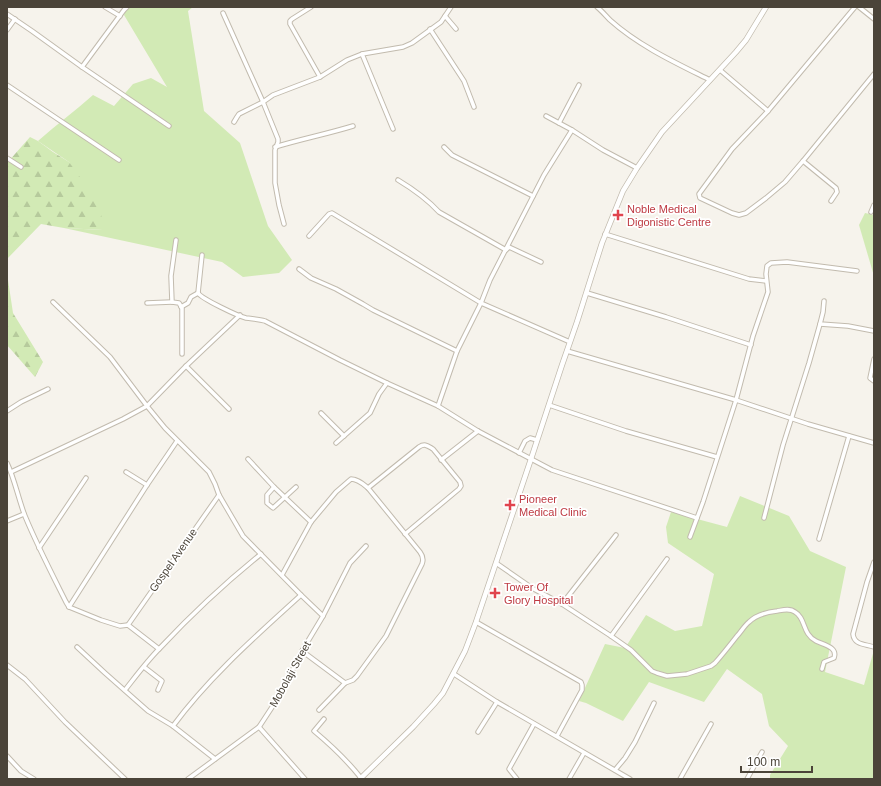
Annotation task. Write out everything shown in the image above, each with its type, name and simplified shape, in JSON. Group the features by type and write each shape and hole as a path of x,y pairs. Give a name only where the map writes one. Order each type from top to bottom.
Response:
{"street":[{"path":"105,7 120,16"},
{"path":"82,67 127,7"},
{"path":"311,7 292,19 290,24 320,77"},
{"path":"234,122 239,114 263,102 273,95 320,77 347,60 362,54 403,47 412,43 441,22 451,7"},
{"path":"597,7 610,20 636,39 662,55 710,80"},
{"path":"324,719 314,731 347,761 360,779 413,727 443,693 465,651 476,622 605,234 623,190 662,132 746,40 766,7"},
{"path":"855,7 768,110 732,149 699,194 700,198 732,213 742,215 746,213 785,182 804,161 874,74"},
{"path":"859,7 874,19"},
{"path":"223,13 278,139 274,154 275,182 284,224"},
{"path":"7,14 169,126"},
{"path":"446,16 456,29"},
{"path":"7,30 15,19"},
{"path":"430,30 464,81 474,107"},
{"path":"362,54 393,129"},
{"path":"720,70 768,110"},
{"path":"559,123 579,85"},
{"path":"7,86 119,160"},
{"path":"546,116 572,130 603,150 637,168"},
{"path":"276,147 332,133 353,126"},
{"path":"438,406 457,351 490,280 544,175 572,130"},
{"path":"444,147 452,155 533,196"},
{"path":"7,158 21,167"},
{"path":"804,161 836,188 837,192 831,201"},
{"path":"398,180 411,187 439,212 506,250"},
{"path":"871,212 874,205"},
{"path":"309,236 329,214 332,213 481,302 570,342"},
{"path":"605,234 749,279 766,281"},
{"path":"172,302 172,276 176,240"},
{"path":"506,250 509,247 541,262"},
{"path":"198,294 202,255"},
{"path":"690,537 736,400 751,345 768,292 766,281 767,266 770,263 787,262 857,271"},
{"path":"299,269 311,278 457,351"},
{"path":"586,293 751,345"},
{"path":"181,307 188,303 191,297 198,294"},
{"path":"198,294 204,299 240,315 265,321 387,384 438,406 478,432 552,470 697,518"},
{"path":"764,518 791,418 810,363 823,312 824,300"},
{"path":"53,302 110,357 165,428 209,472 219,495 243,536 322,616"},
{"path":"148,303 179,303 181,307 182,354"},
{"path":"11,472 123,419 147,406 186,366 240,315"},
{"path":"820,324 848,326 874,331"},
{"path":"567,351 736,400 874,443"},
{"path":"874,359 870,378 874,381"},
{"path":"186,366 230,409"},
{"path":"336,443 370,413 379,394 387,384"},
{"path":"7,411 21,402 48,389"},
{"path":"549,405 626,431 717,457"},
{"path":"321,413 344,436"},
{"path":"441,460 478,432"},
{"path":"819,539 849,436"},
{"path":"519,453 525,441 530,438 537,440"},
{"path":"70,606 147,485 177,441"},
{"path":"368,488 422,446 428,446 433,449 460,482 460,488 405,534"},
{"path":"248,459 274,487 311,522"},
{"path":"7,463 24,514 66,602 70,606 101,620 120,626 128,625 159,648"},
{"path":"126,472 147,485"},
{"path":"39,548 86,478"},
{"path":"282,575 311,522 336,492 349,480 353,479 368,488 423,556 422,564 386,636 357,676 353,680 345,683 319,710"},
{"path":"274,487 267,495 267,503 273,508 296,487"},
{"name":"Gospel Avenue","path":"128,625 219,495"},
{"path":"7,521 24,514"},
{"path":"562,604 616,535"},
{"name":"Mobolaji Street","path":"188,779 259,727 280,695 350,563 366,546"},
{"path":"125,690 159,648 217,591 261,554"},
{"path":"610,636 667,559"},
{"path":"874,562 853,634 856,642 874,647"},
{"path":"496,563 532,588 562,604 631,650 652,670 667,676 687,674 711,666 756,616 774,611 789,610 796,612 799,615 809,636 835,652 834,658 825,662 822,669"},
{"path":"173,726 188,706 243,648 301,595"},
{"path":"476,622 580,682 582,685 582,690 556,736"},
{"path":"77,647 148,711 173,726 215,759"},
{"path":"302,651 345,683"},
{"path":"7,665 25,679 64,722 125,779"},
{"path":"144,667 162,680 158,690"},
{"path":"454,674 497,702 630,779"},
{"path":"478,732 497,702"},
{"path":"616,770 635,742 654,703"},
{"path":"517,779 509,770 534,724"},
{"path":"680,779 711,724"},
{"path":"259,727 305,779"},
{"path":"747,779 762,752"},
{"path":"569,779 584,753"},
{"path":"7,756 21,771 34,779"}],"green space":[{"path":"126,7 193,7 188,11 204,111 240,143 268,226 292,260 279,273 243,277 222,262 64,228 102,230 69,162 38,141 93,95 114,106 133,84 151,78 167,87 124,15"},
{"path":"30,137 69,162 100,205 103,230 64,228 41,224 7,259 7,163"},
{"path":"865,213 874,215 874,276 859,225"},
{"path":"7,273 13,313 43,362 35,377 7,345"},
{"path":"740,496 789,516 810,551 846,567 825,672 864,685 874,650 874,779 770,779 770,775 788,746 769,726 762,694 727,669 704,702 649,682 623,721 579,701 605,644 625,648 646,615 675,631 702,626 714,574 668,543 666,527 671,512 727,527"}],"place":[{"name":"Noble Medical Digonistic Centre","path":"618,215"},
{"name":"Pioneer Medical Clinic","path":"510,505"},
{"name":"Tower Of Glory Hospital","path":"495,593"}]}
